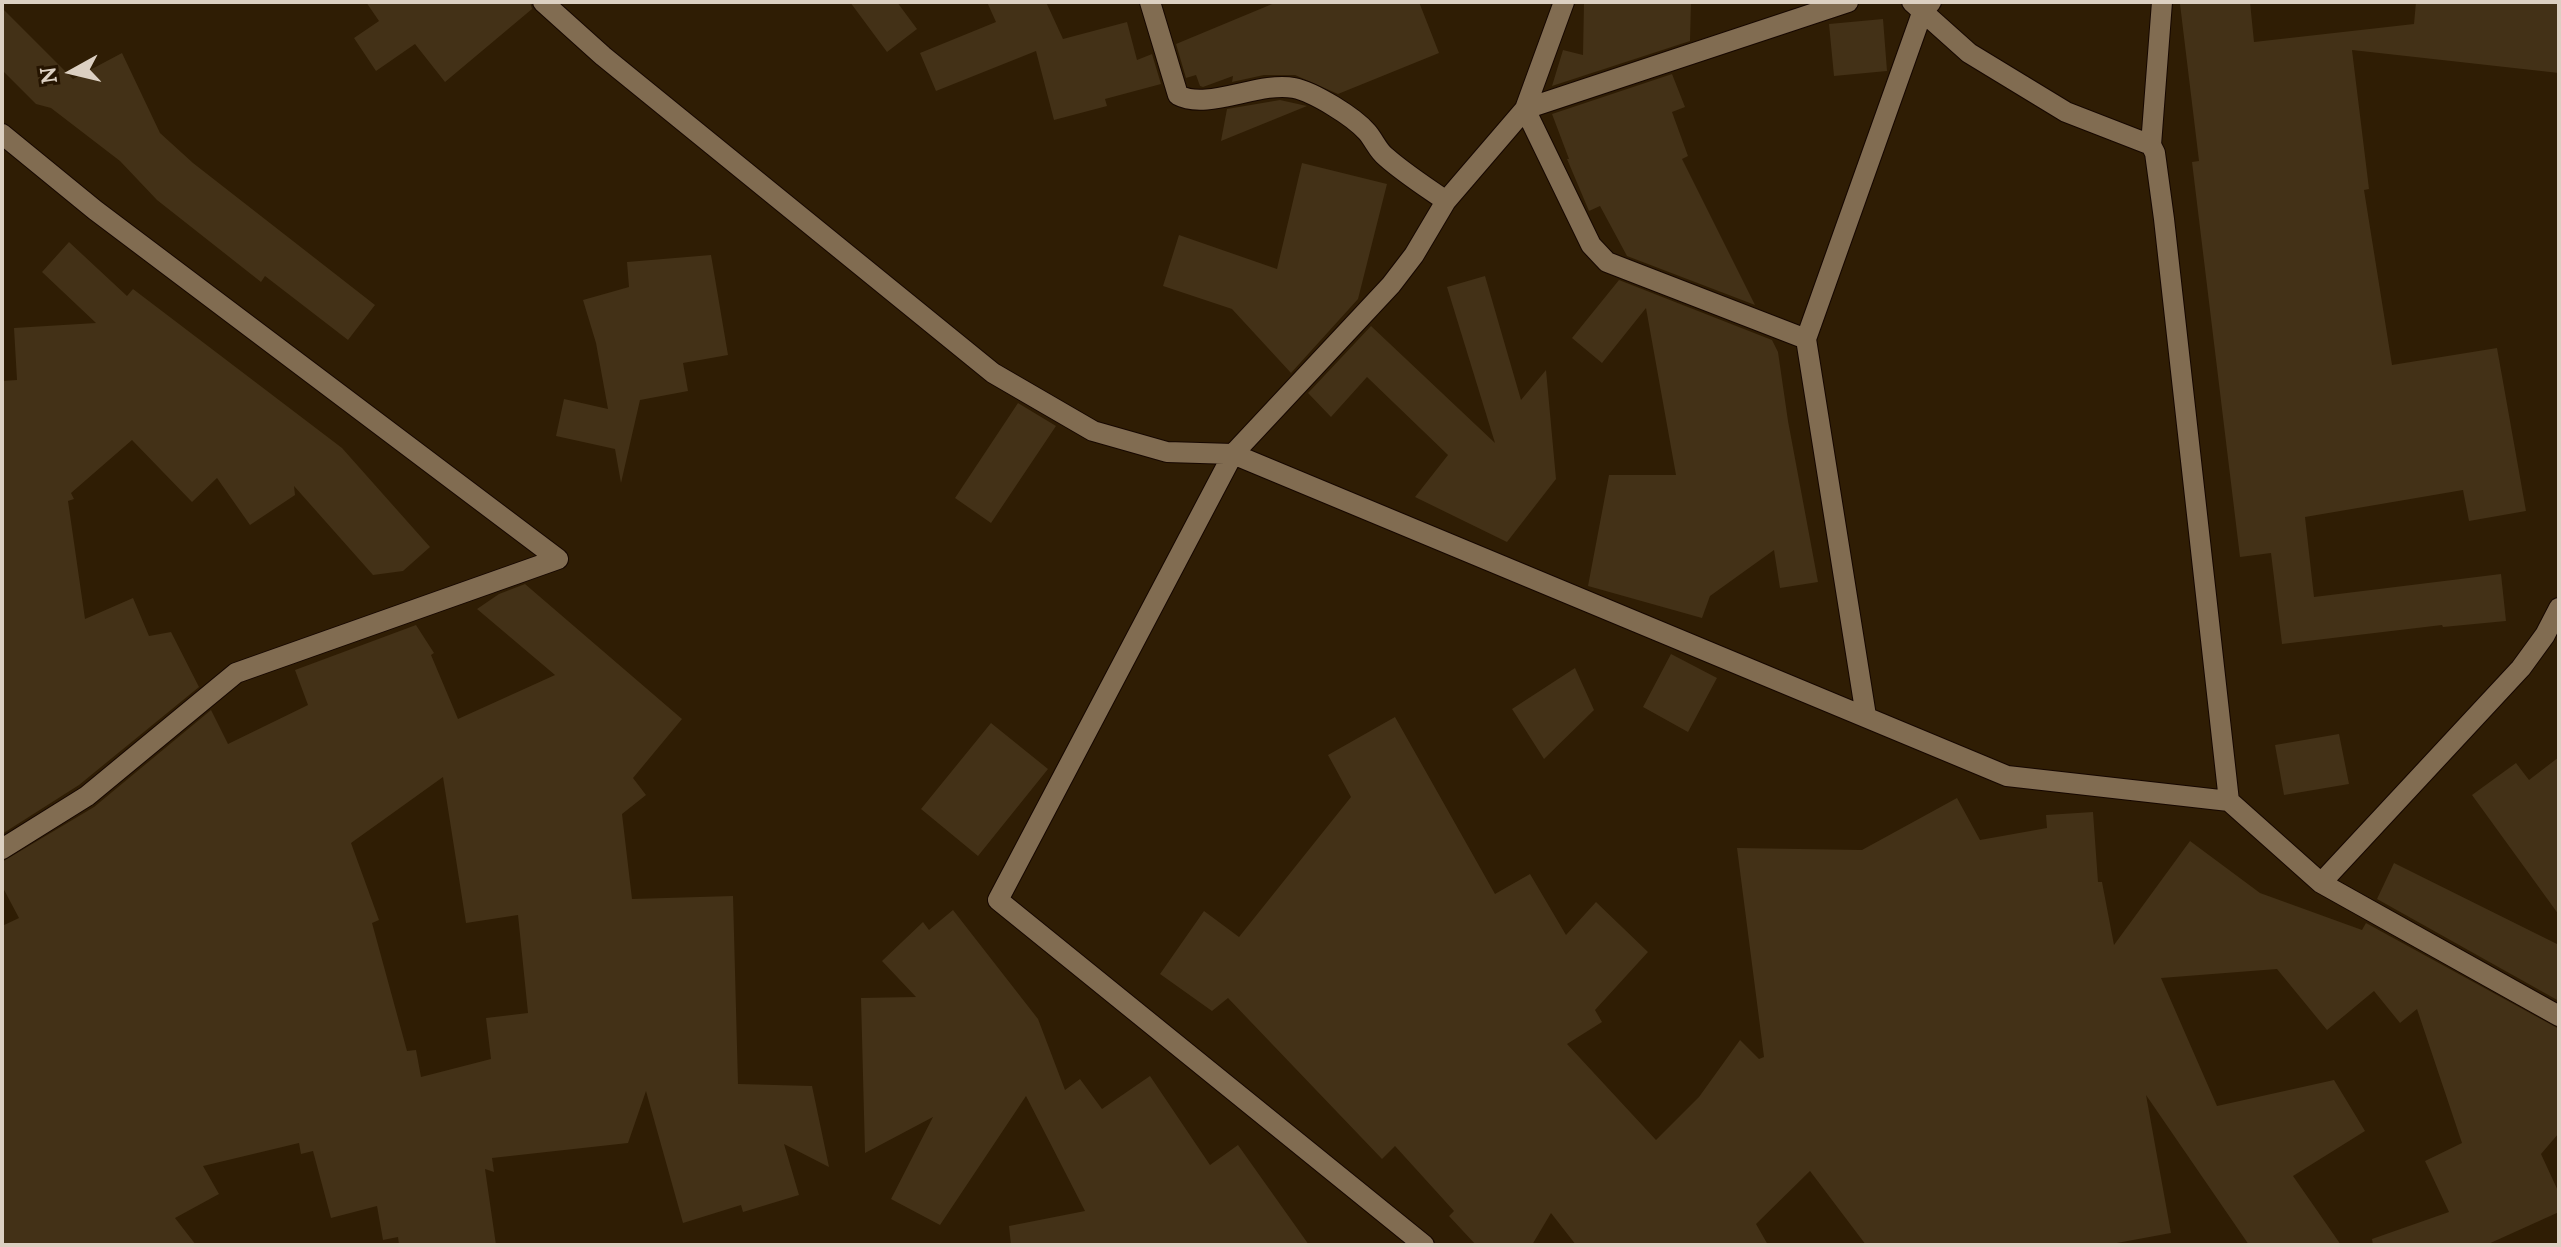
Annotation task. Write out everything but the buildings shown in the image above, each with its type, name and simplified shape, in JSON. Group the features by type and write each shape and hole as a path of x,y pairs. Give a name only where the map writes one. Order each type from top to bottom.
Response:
{"street":[{"path":"543,2 603,56 993,373 1093,431 1167,452 1233,454 2007,776 2229,801 2321,883 2559,1016"},
{"path":"1150,2 1178,95 1200,100 1272,86 1296,88 1322,100 1366,131 1383,155 1446,201"},
{"path":"1424,1245 998,900 1233,454 1391,285 1414,255 1446,201 1525,109 1564,2"},
{"path":"1525,109 1848,2"},
{"path":"2162,2 2151,145 2155,153 2164,219 2229,801"},
{"path":"1866,716 1806,339 1922,6 1969,53 2066,112 2151,145"},
{"path":"1525,109 1591,245 1607,262 1806,339"},
{"path":"2,134 95,210 558,559 236,673 87,796 2,849"},
{"path":"2321,883 2521,668 2545,635 2559,608"}]}
